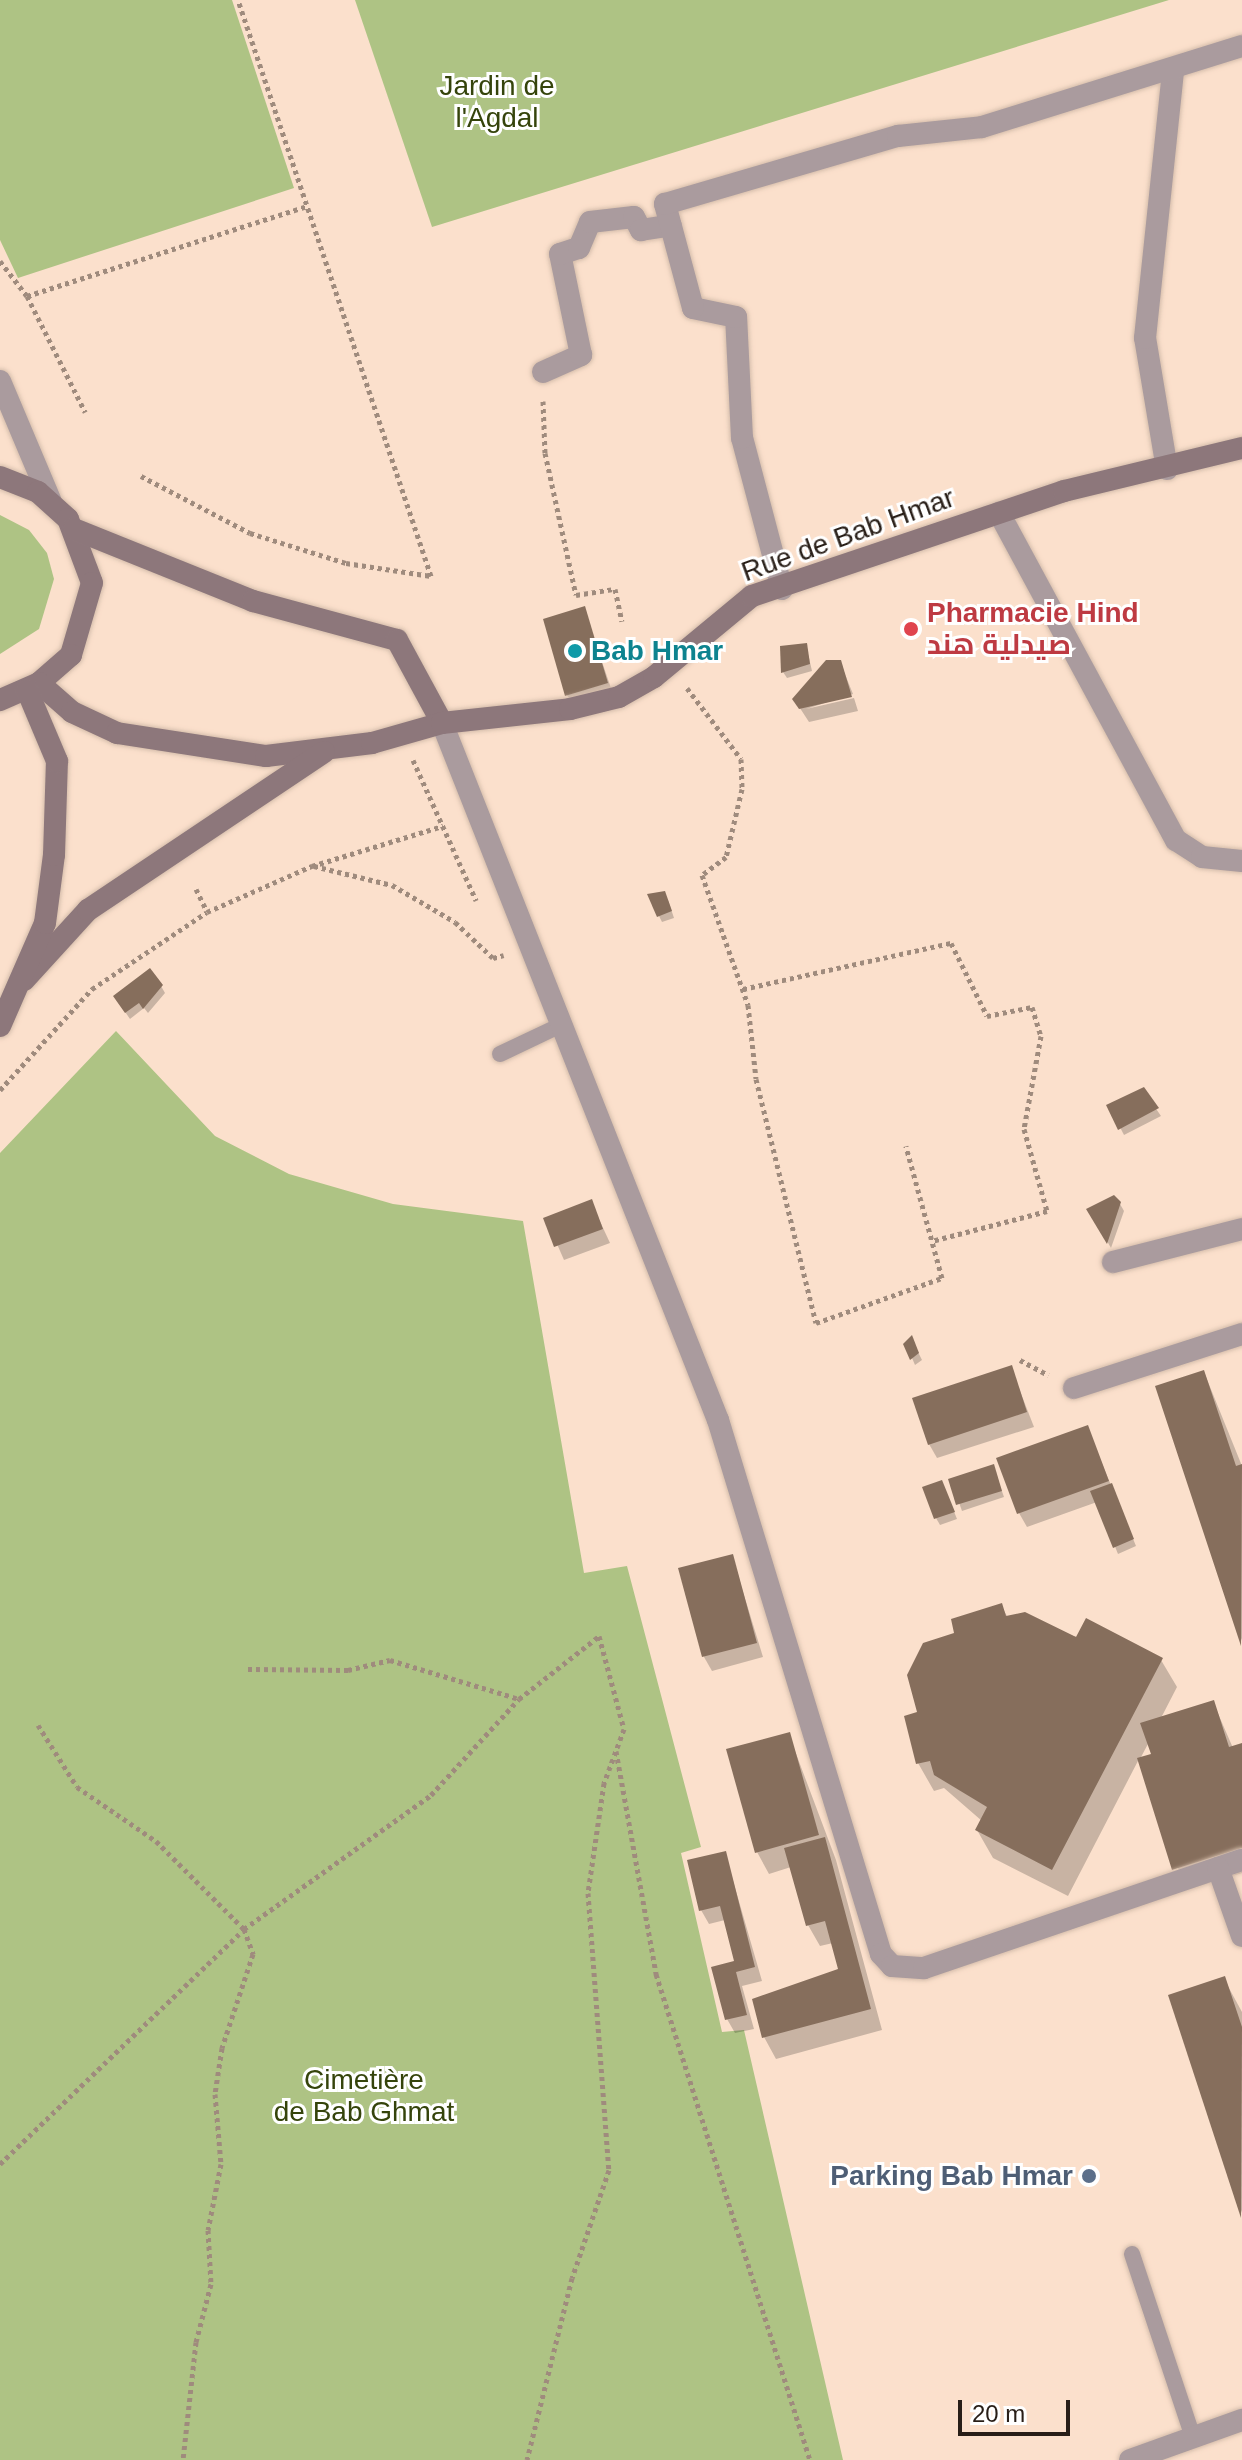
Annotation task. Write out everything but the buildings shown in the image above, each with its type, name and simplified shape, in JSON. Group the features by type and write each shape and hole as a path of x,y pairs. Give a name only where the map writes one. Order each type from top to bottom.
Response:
{"main road":[{"name":"Rue de Bab Hmar","path":"33,687 90,724 149,741 266,756 325,751 442,723 619,697 670,665 752,596 782,589 999,513 1242,448"},
{"path":"0,477 51,502 74,529 88,560 90,607 71,655 33,687 0,700"},
{"path":"74,529 253,601 397,640 442,723"},
{"path":"0,1026 24,980 51,888 57,786 51,738 33,687"},
{"path":"24,980 88,910 325,751"}],"street":[{"path":"782,589 739,416 736,317 693,308 665,204 898,136 970,130 1173,73 1242,46"},
{"path":"1167,469 1145,338 1173,73"},
{"path":"543,372 581,355 560,254 579,248 590,222 634,217 641,230 671,225"},
{"path":"0,381 51,502"},
{"path":"999,513 1176,840 1202,857 1242,861"},
{"path":"442,723 559,1026 718,1420 881,1954 892,1966 924,1968 1242,1860"},
{"path":"1113,1262 1242,1229"},
{"path":"1074,1388 1242,1334"},
{"path":"1218,1868 1242,1936"},
{"path":"1130,2460 1242,2420"}],"lane":[{"path":"500,1054 559,1026"},
{"path":"1132,2254 1193,2437"}],"path":[{"path":"141,476 250,533 346,563 431,576 238,0"},
{"path":"27,296 307,206"},
{"path":"0,261 27,296 85,412"},
{"path":"543,372 545,453 576,595 615,589 622,621"},
{"path":"670,665 741,759 742,789 726,857 702,875 743,989 756,1079 816,1323 942,1278 906,1146"},
{"path":"401,735 482,912"},
{"path":"0,1090 92,989 207,912 312,866 443,826"},
{"path":"312,866 392,885 455,922 493,958 528,947"},
{"path":"196,889 207,912"},
{"path":"495,941 501,955"},
{"path":"743,989 951,943 987,1016 1032,1007 1041,1036 1024,1129 1047,1211 932,1241"},
{"path":"0,2164 244,1929 431,1795 519,1699 599,1636 624,1729 604,1783 588,1893 609,2170 572,2278 527,2460"},
{"path":"248,1669 348,1670 390,1660 519,1699"},
{"path":"38,1725 77,1787 156,1841 244,1929 253,1954 222,2048 215,2094 221,2164 208,2230 211,2284 196,2342 183,2460"},
{"path":"616,1750 656,1974 810,2460"}],"green space":[{"path":"0,0 232,0 294,188 18,278 0,240"},
{"name":"Jardin de l'Agdal","path":"355,0 1169,0 432,227"},
{"path":"0,515 29,530 47,553 54,579 39,629 0,654"},
{"name":"Cimetière de Bab Ghmat","path":"116,1031 215,1136 289,1174 393,1204 523,1221 584,1573 627,1566 701,1847 681,1853 722,2032 744,2030 843,2460 0,2460 0,1153"}],"place":[{"name":"Pharmacie Hind صيدلية هند","path":"911,629"},
{"name":"Bab Hmar","path":"575,651"},
{"name":"Parking Bab Hmar","path":"1089,2176"}]}
